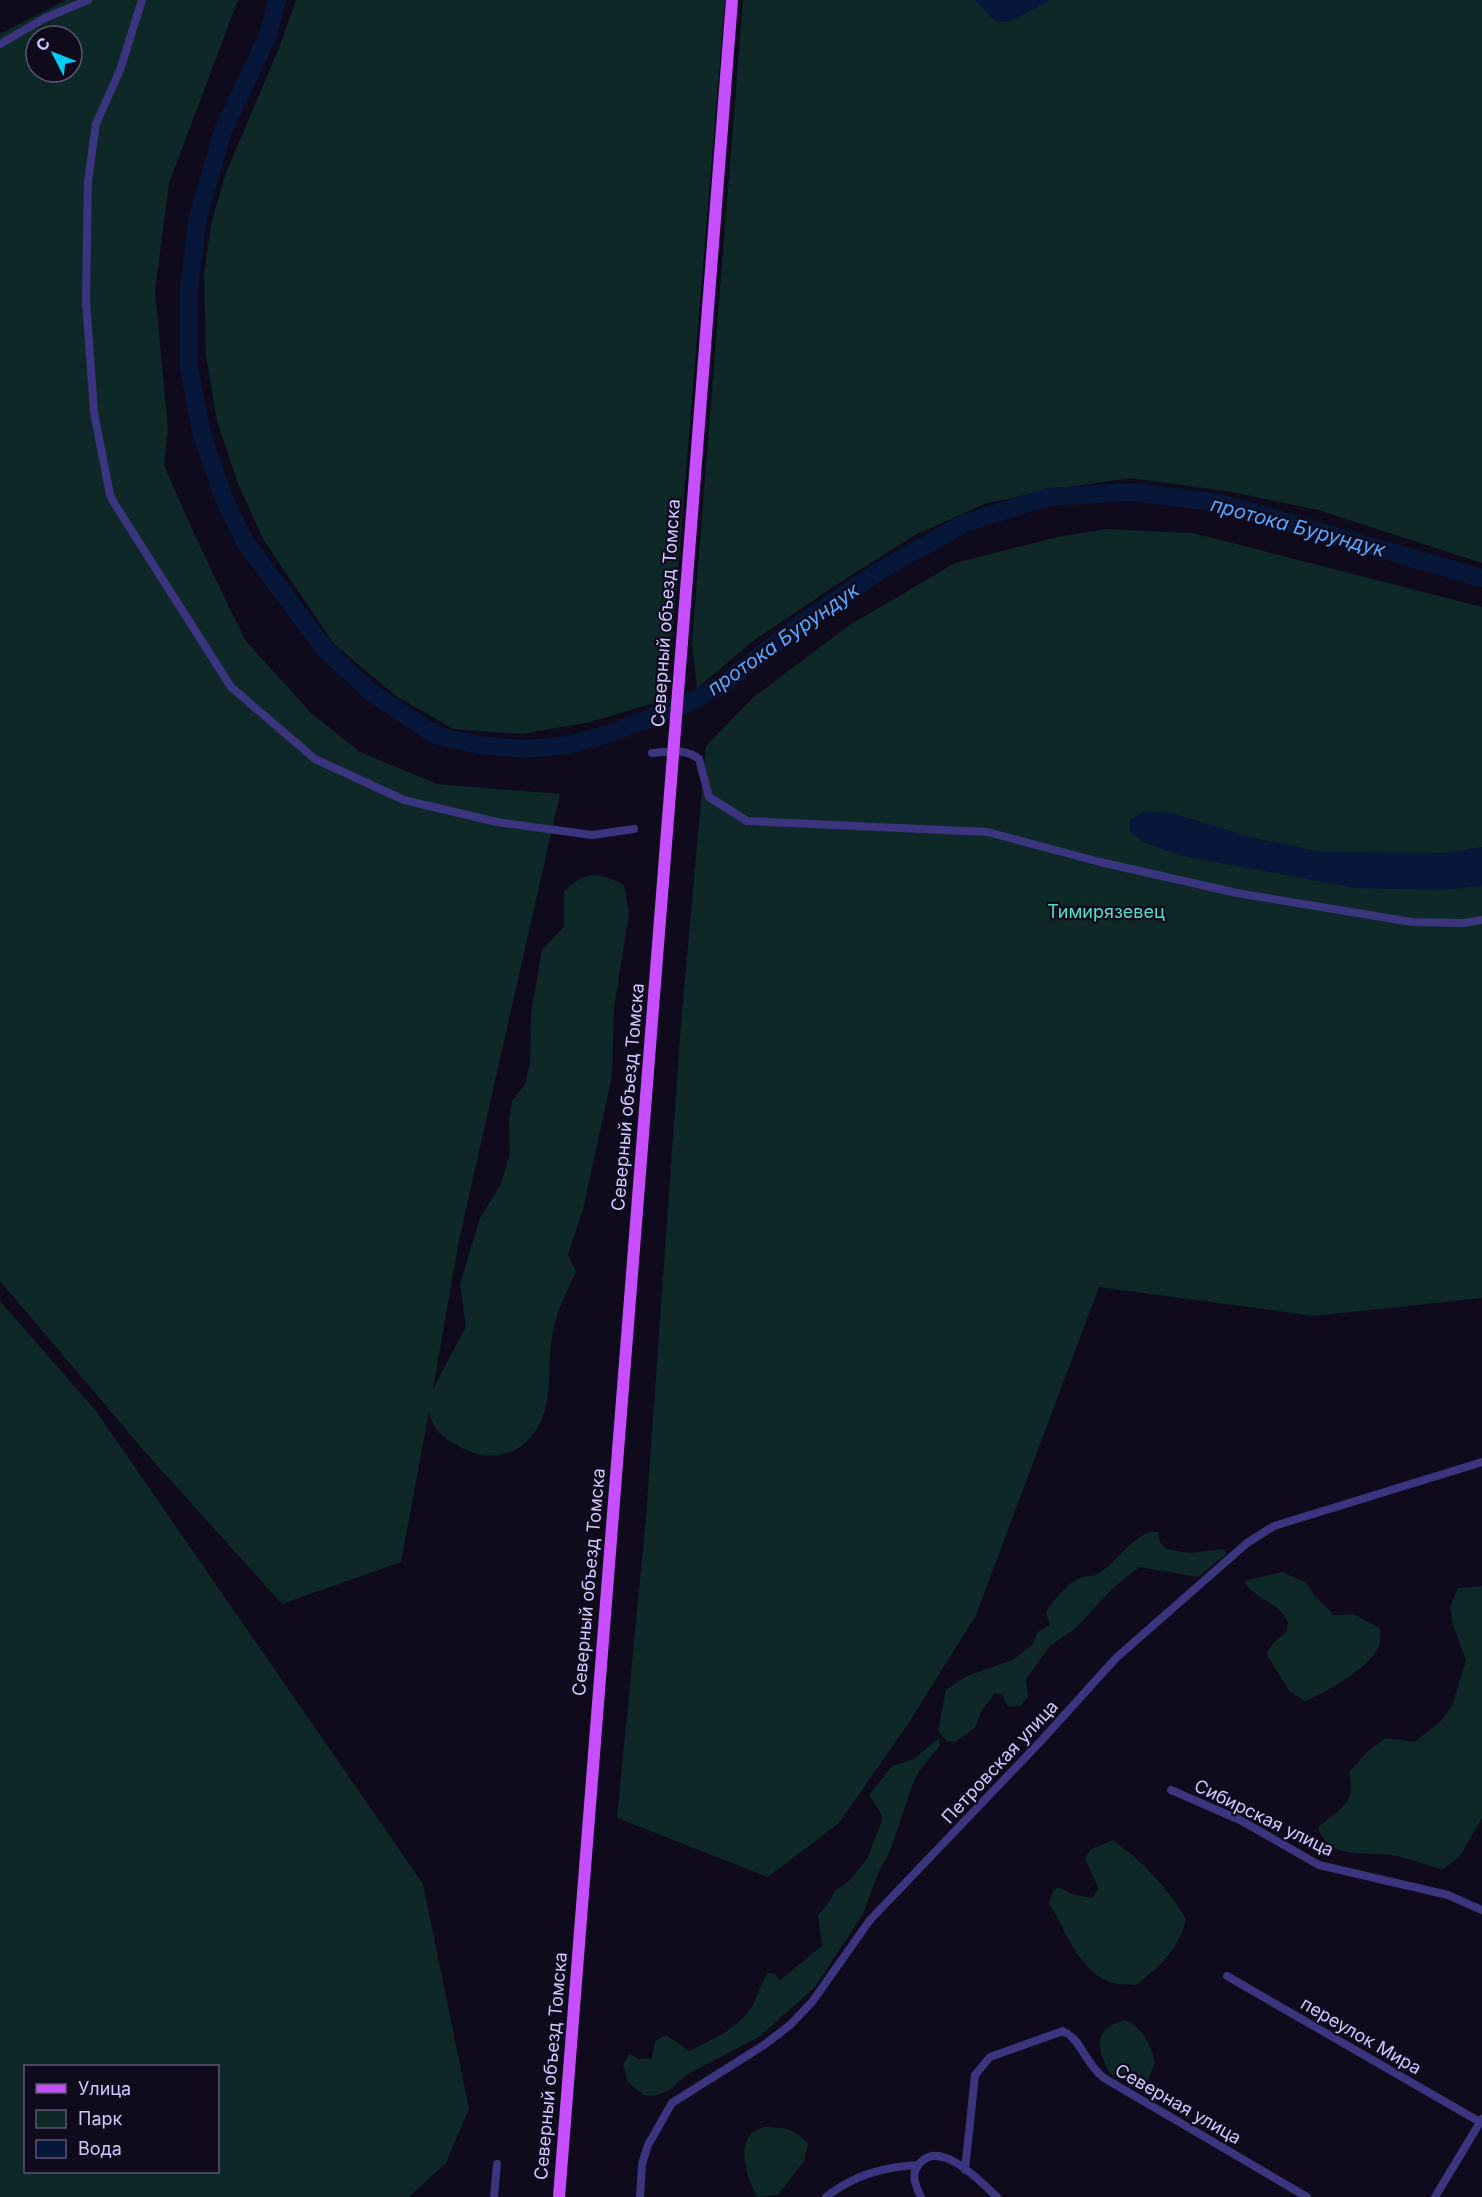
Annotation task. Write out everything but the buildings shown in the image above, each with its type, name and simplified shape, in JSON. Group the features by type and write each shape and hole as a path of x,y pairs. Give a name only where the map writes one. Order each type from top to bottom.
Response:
{"main road":[{"name":"Северный объезд Томска","path":"559,2197 732,0"}],"street":[{"path":"0,44 45,18 88,0"},
{"path":"142,0 120,70 96,124 88,182 86,301 93,400 107,481 114,504 231,687 315,759 404,800 497,822 592,835 634,829"},
{"path":"652,753 689,752 695,756 699,759 708,797 747,821 987,832 1100,862 1237,893 1412,922 1464,923 1482,920"},
{"name":"Петровская улица","path":"640,2197 642,2164 648,2145 672,2103 764,2045 789,2025 812,2002 870,1920 1040,1742 1116,1658 1187,1594 1246,1543 1274,1526 1482,1462"},
{"name":"Сибирская улица","path":"1171,1791 1240,1820 1319,1865 1448,1895 1482,1910"},
{"name":"переулок Мира","path":"1227,1976 1481,2120"},
{"name":"Северная улица","path":"965,2170 975,2075 981,2066 990,2057 1063,2031 1076,2040 1086,2061 1104,2078 1307,2197"},
{"path":"1435,2197 1481,2120"},
{"path":"825,2197 841,2185 865,2174 888,2167 918,2165 932,2155 944,2156 997,2197"},
{"path":"495,2197 497,2164"},
{"path":"918,2165 914,2180 921,2197"}],"green space":[{"path":"66,0 238,0 169,183 155,291 168,429 164,465 245,640 312,714 360,752 437,784 560,794 459,1240 433,1389 466,1326 460,1284 480,1218 501,1184 510,1153 509,1121 512,1101 525,1084 530,1063 531,1013 542,950 564,927 564,891 579,880 592,875 606,877 624,885 629,914 614,1008 612,1076 583,1209 568,1254 576,1272 554,1328 547,1400 543,1416 527,1441 517,1449 504,1454 490,1456 476,1453 460,1447 439,1432 429,1411 401,1562 282,1604 146,1453 0,1281 0,34"},
{"path":"296,0 725,0 672,641 661,701 590,722 522,734 453,729 396,696 334,644 263,539 239,486 217,421 206,355 204,273 211,225 225,175 279,48"},
{"path":"743,0 1482,0 1482,563 1318,510 1232,492 1131,478 1061,488 987,503 915,535 753,641 697,688 692,642"},
{"name":"Тимирязевец","path":"1106,529 1193,533 1482,607 1482,1298 1314,1316 1099,1287 976,1615 910,1721 839,1823 768,1877 617,1818 646,1518 681,1024 706,746 754,697 848,626 955,563 1058,537"},
{"path":"0,1301 96,1411 423,1884 469,2109 446,2163 409,2197 0,2197"},
{"path":"1150,1532 1158,1532 1160,1542 1166,1549 1189,1553 1224,1549 1226,1554 1198,1577 1139,1567 1114,1587 1076,1628 1050,1646 1026,1679 1028,1697 1020,1706 1008,1707 1002,1695 995,1693 982,1710 975,1728 955,1742 947,1741 938,1731 946,1690 965,1677 1012,1660 1032,1645 1038,1632 1050,1625 1046,1612 1067,1587 1078,1579 1101,1572 1137,1539"},
{"path":"1282,1572 1306,1582 1314,1595 1334,1615 1353,1614 1380,1628 1380,1642 1376,1651 1360,1669 1325,1692 1305,1701 1290,1692 1266,1653 1276,1640 1286,1633 1288,1622 1283,1614 1249,1588 1244,1581"},
{"path":"1482,1586 1482,1818 1460,1856 1443,1869 1398,1856 1360,1854 1339,1850 1330,1845 1318,1828 1340,1810 1349,1799 1351,1783 1349,1772 1367,1752 1385,1738 1415,1742 1441,1721 1452,1706 1466,1660 1453,1625 1450,1607 1458,1588"},
{"path":"939,1738 939,1747 919,1771 912,1786 890,1851 879,1871 863,1914 815,1987 759,2037 688,2074 668,2091 654,2096 644,2095 628,2082 623,2065 629,2054 639,2059 652,2058 655,2041 666,2035 689,2051 716,2037 734,2026 748,2012 768,1973 775,1974 780,1980 822,1946 818,1915 835,1891 849,1881 867,1859 881,1823 882,1815 869,1795 892,1766 914,1759"},
{"path":"1113,1840 1154,1876 1186,1919 1179,1939 1167,1956 1136,1985 1113,1983 1101,1978 1091,1970 1074,1949 1049,1903 1053,1891 1058,1887 1072,1894 1092,1898 1099,1889 1085,1859 1091,1849"},
{"path":"1126,2020 1142,2033 1151,2049 1155,2063 1147,2082 1127,2081 1114,2076 1108,2070 1102,2056 1101,2036 1108,2028"},
{"path":"763,2127 788,2130 808,2144 804,2161 778,2195 758,2197 751,2184 744,2157 751,2134"}],"water":[{"path":"975,0 1050,0 1010,22 996,22"},
{"path":"1144,811 1172,813 1250,837 1321,852 1444,853 1482,847 1482,886 1441,890 1356,888 1178,855 1141,841 1130,832 1130,820"}],"waterway":[{"name":"протока Бурундук","path":"277,0 268,35 223,131 198,217 189,288 189,368 202,435 225,501 245,542 324,648 369,691 437,736 480,745 525,749 568,745 606,735 688,703 722,685 802,623 881,570 965,523 1048,497 1132,492 1220,503 1482,578"}]}
